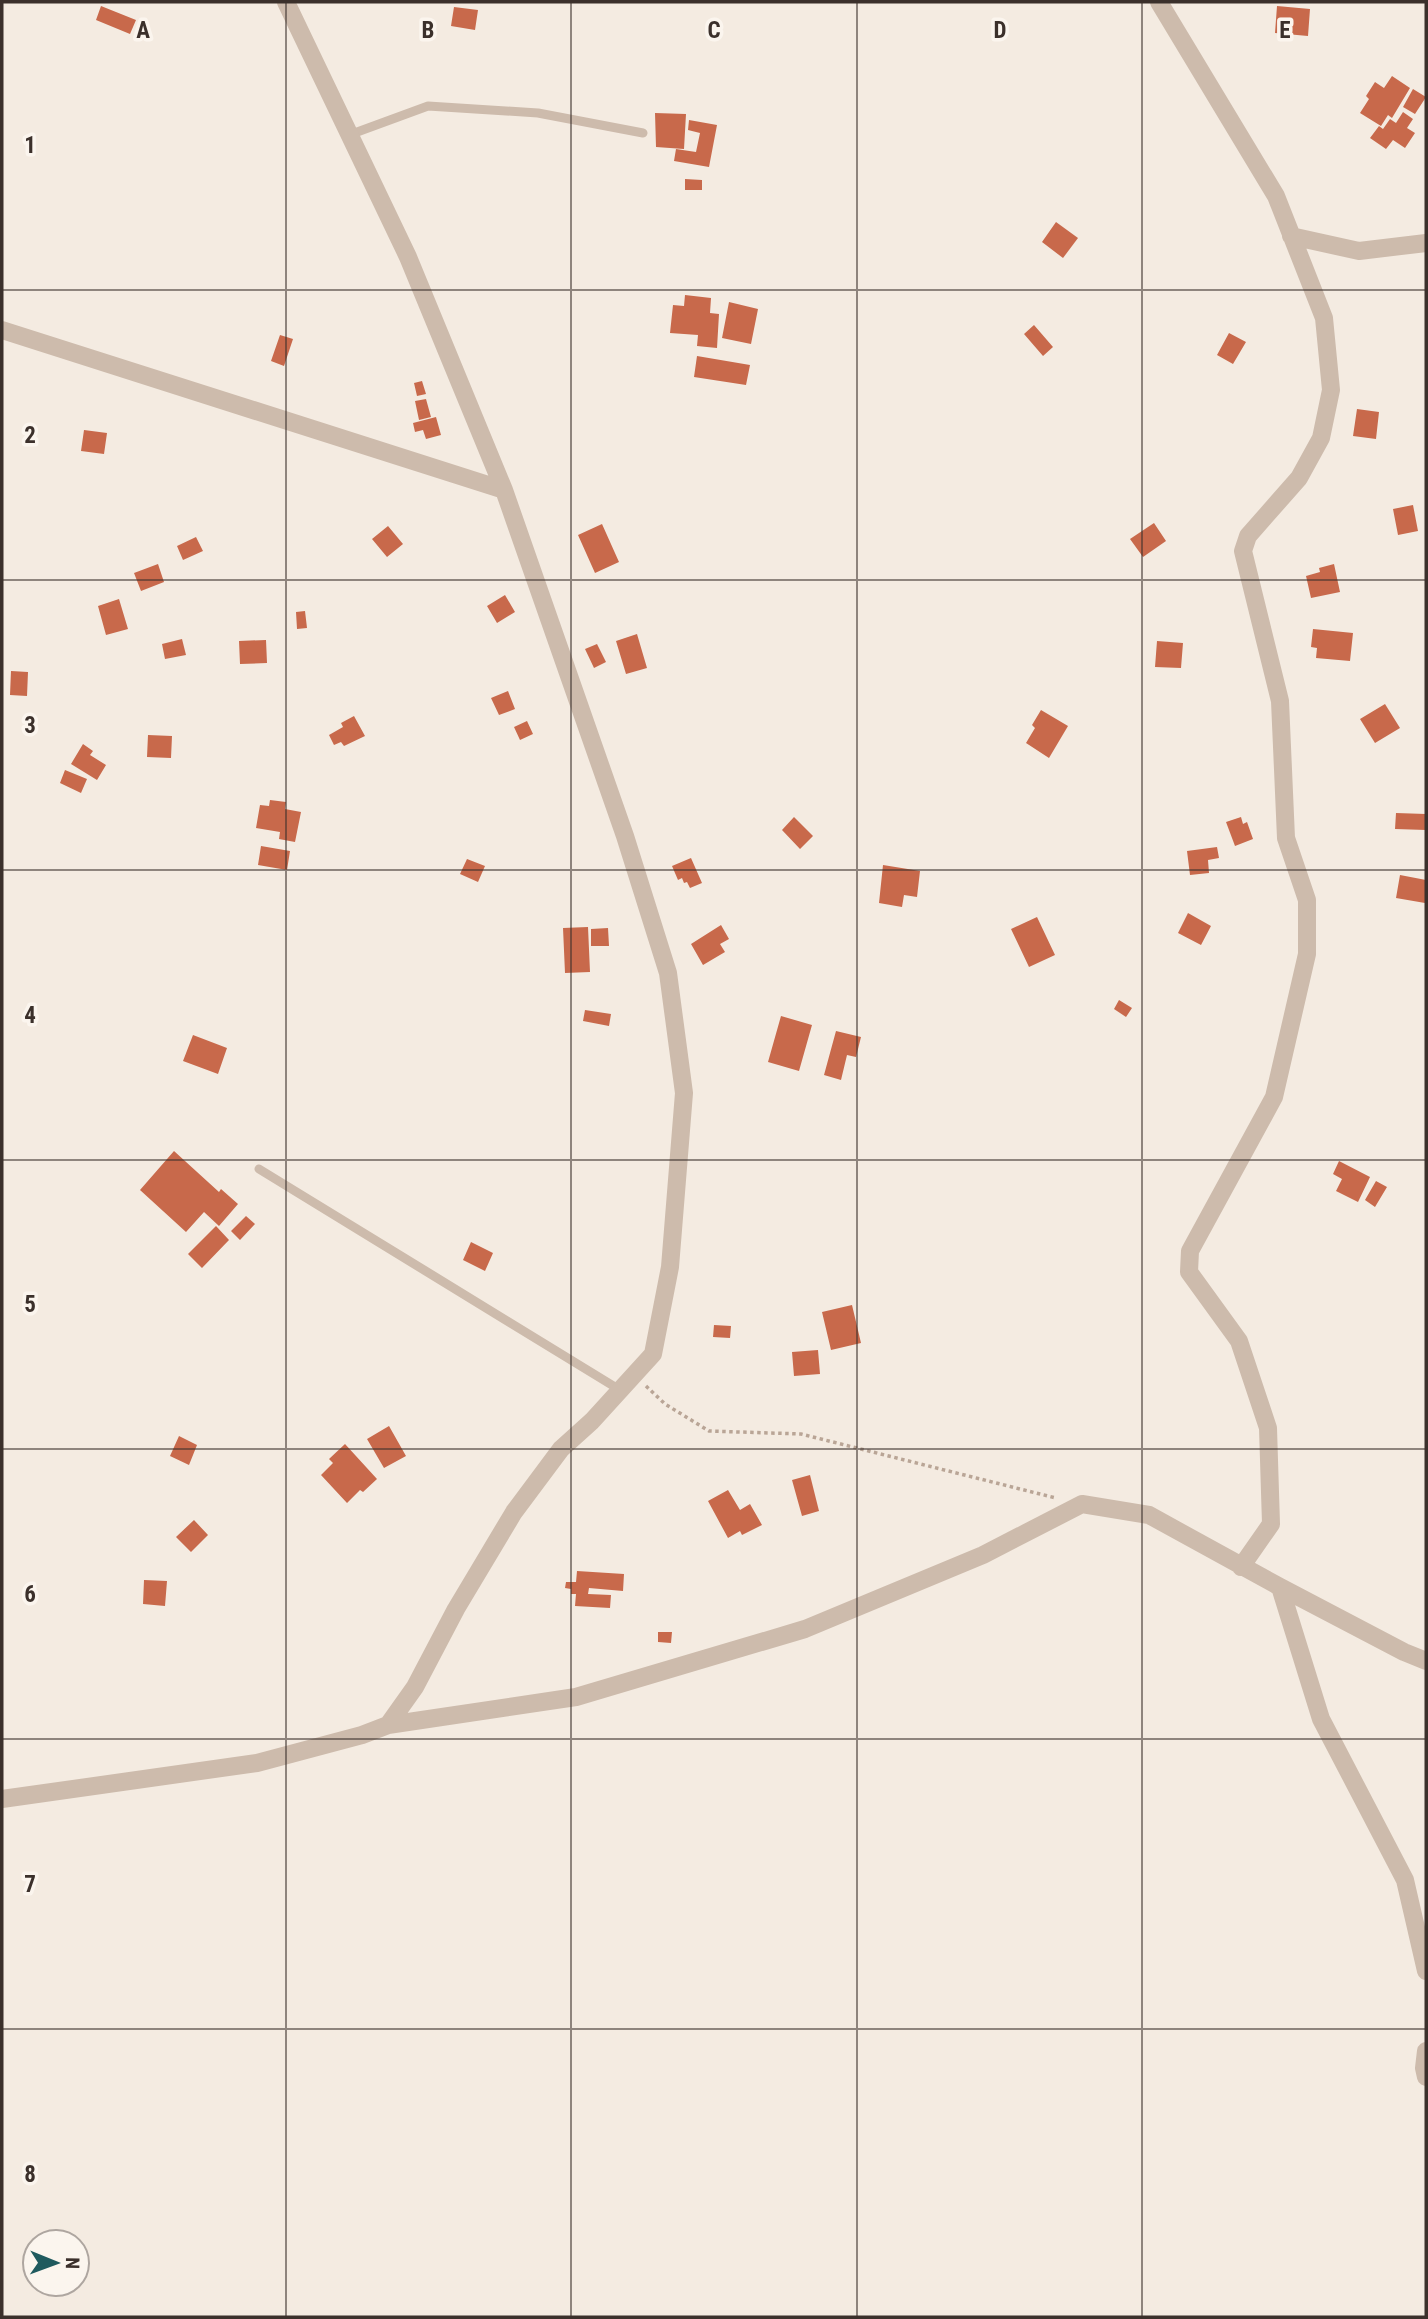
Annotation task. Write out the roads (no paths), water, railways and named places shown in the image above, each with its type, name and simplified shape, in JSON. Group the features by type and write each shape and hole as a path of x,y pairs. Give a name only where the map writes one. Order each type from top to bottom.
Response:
{"street":[{"path":"286,2 408,257 504,491 625,835 668,973 684,1093 670,1267 653,1354 592,1421 561,1449 514,1512 456,1609 415,1687 387,1725"},
{"path":"1159,2 1276,196 1324,318 1331,390 1321,438 1299,478 1248,536 1243,551 1280,701 1286,838 1307,900 1307,954 1274,1097 1190,1251 1189,1272 1239,1341 1268,1428 1271,1524 1241,1567"},
{"path":"1291,236 1359,251 1426,243"},
{"path":"2,330 504,491"},
{"path":"2,1799 257,1763 362,1735 387,1725 576,1697 805,1629 983,1555 1082,1504 1149,1515 1241,1567 1404,1652 1426,1660"},
{"path":"1280,1587 1321,1719 1405,1880 1426,1971"},
{"path":"1426,2051 1426,2077"}],"lane":[{"path":"349,135 428,106 538,113 643,132"},
{"path":"259,1169 620,1390"}]}
